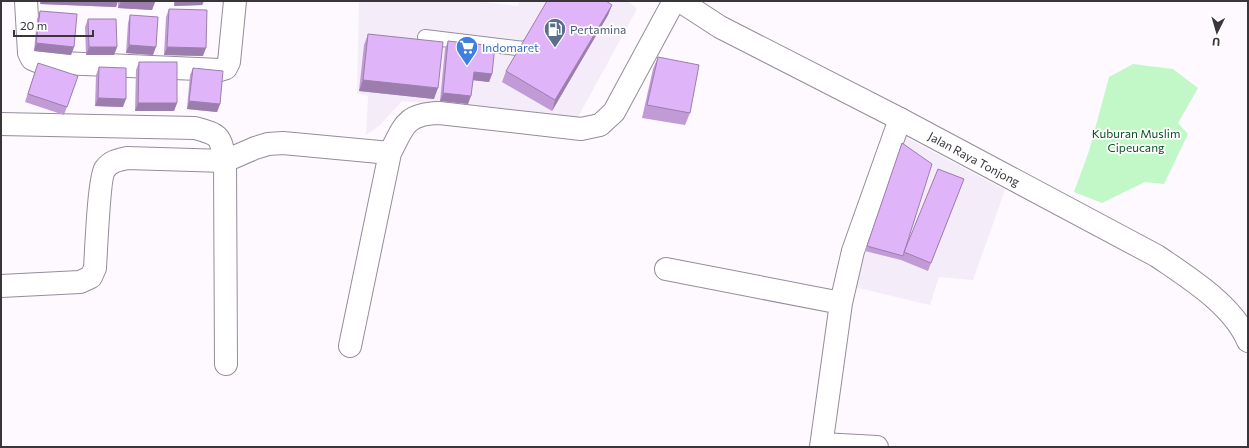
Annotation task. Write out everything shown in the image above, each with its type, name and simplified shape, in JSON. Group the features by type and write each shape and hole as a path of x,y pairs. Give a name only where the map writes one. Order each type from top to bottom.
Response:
{"street":[{"path":"26,1 29,53 32,59 39,62 220,70 226,68 229,62 235,1"},
{"path":"350,346 390,153 405,125 418,116 428,113 581,129 600,125 614,112 674,1"},
{"name":"Jalan Raya Tonjong","path":"680,1 720,27 900,119 1158,256 1195,283 1227,310 1245,334 1248,341"},
{"path":"877,447 821,446 840,303 853,251 900,119"},
{"path":"1,124 195,128 211,133 221,140 225,161 226,364"},
{"path":"1,286 80,282 91,277 95,268 101,184 104,170 114,161 127,158 225,161 255,148 268,144 283,143 390,153"},
{"path":"666,269 840,303"}],"lane":[{"path":"425,37 524,49 537,41 542,33"}],"shaded area":[{"path":"359,1 475,1 518,6 519,1 628,1 637,9 577,119 402,101 380,125 366,135 368,96 357,93"},
{"path":"901,135 1005,190 973,280 939,277 930,305 850,286"}],"green space":[{"name":"Kuburan Muslim Cipeucang","path":"1133,64 1173,69 1198,88 1178,123 1188,134 1164,184 1145,182 1102,203 1074,192 1089,151 1109,77"}],"building":[{"path":"175,1 203,1 175,2"},
{"name":"Pertamina","path":"547,1 606,1 612,5 555,100 506,71"},
{"path":"169,9 207,10 206,48 167,47"},
{"path":"40,11 77,14 74,47 36,43"},
{"path":"130,15 158,17 156,47 129,45"},
{"path":"88,19 116,19 117,47 89,47"},
{"path":"368,34 443,42 438,88 363,80"},
{"name":"Indomaret","path":"448,41 495,46 492,74 474,72 471,96 443,93"},
{"path":"658,57 699,65 690,113 647,105"},
{"path":"139,62 177,62 177,103 138,103"},
{"path":"38,63 78,76 67,107 28,94"},
{"path":"99,67 126,68 126,99 98,98"},
{"path":"193,68 223,71 220,104 189,101"},
{"path":"902,143 932,164 903,256 867,246"},
{"path":"938,169 964,179 931,263 904,252"}],"place":[{"name":"Pertamina","path":"555,48"},
{"name":"Indomaret","path":"467,66"}]}
